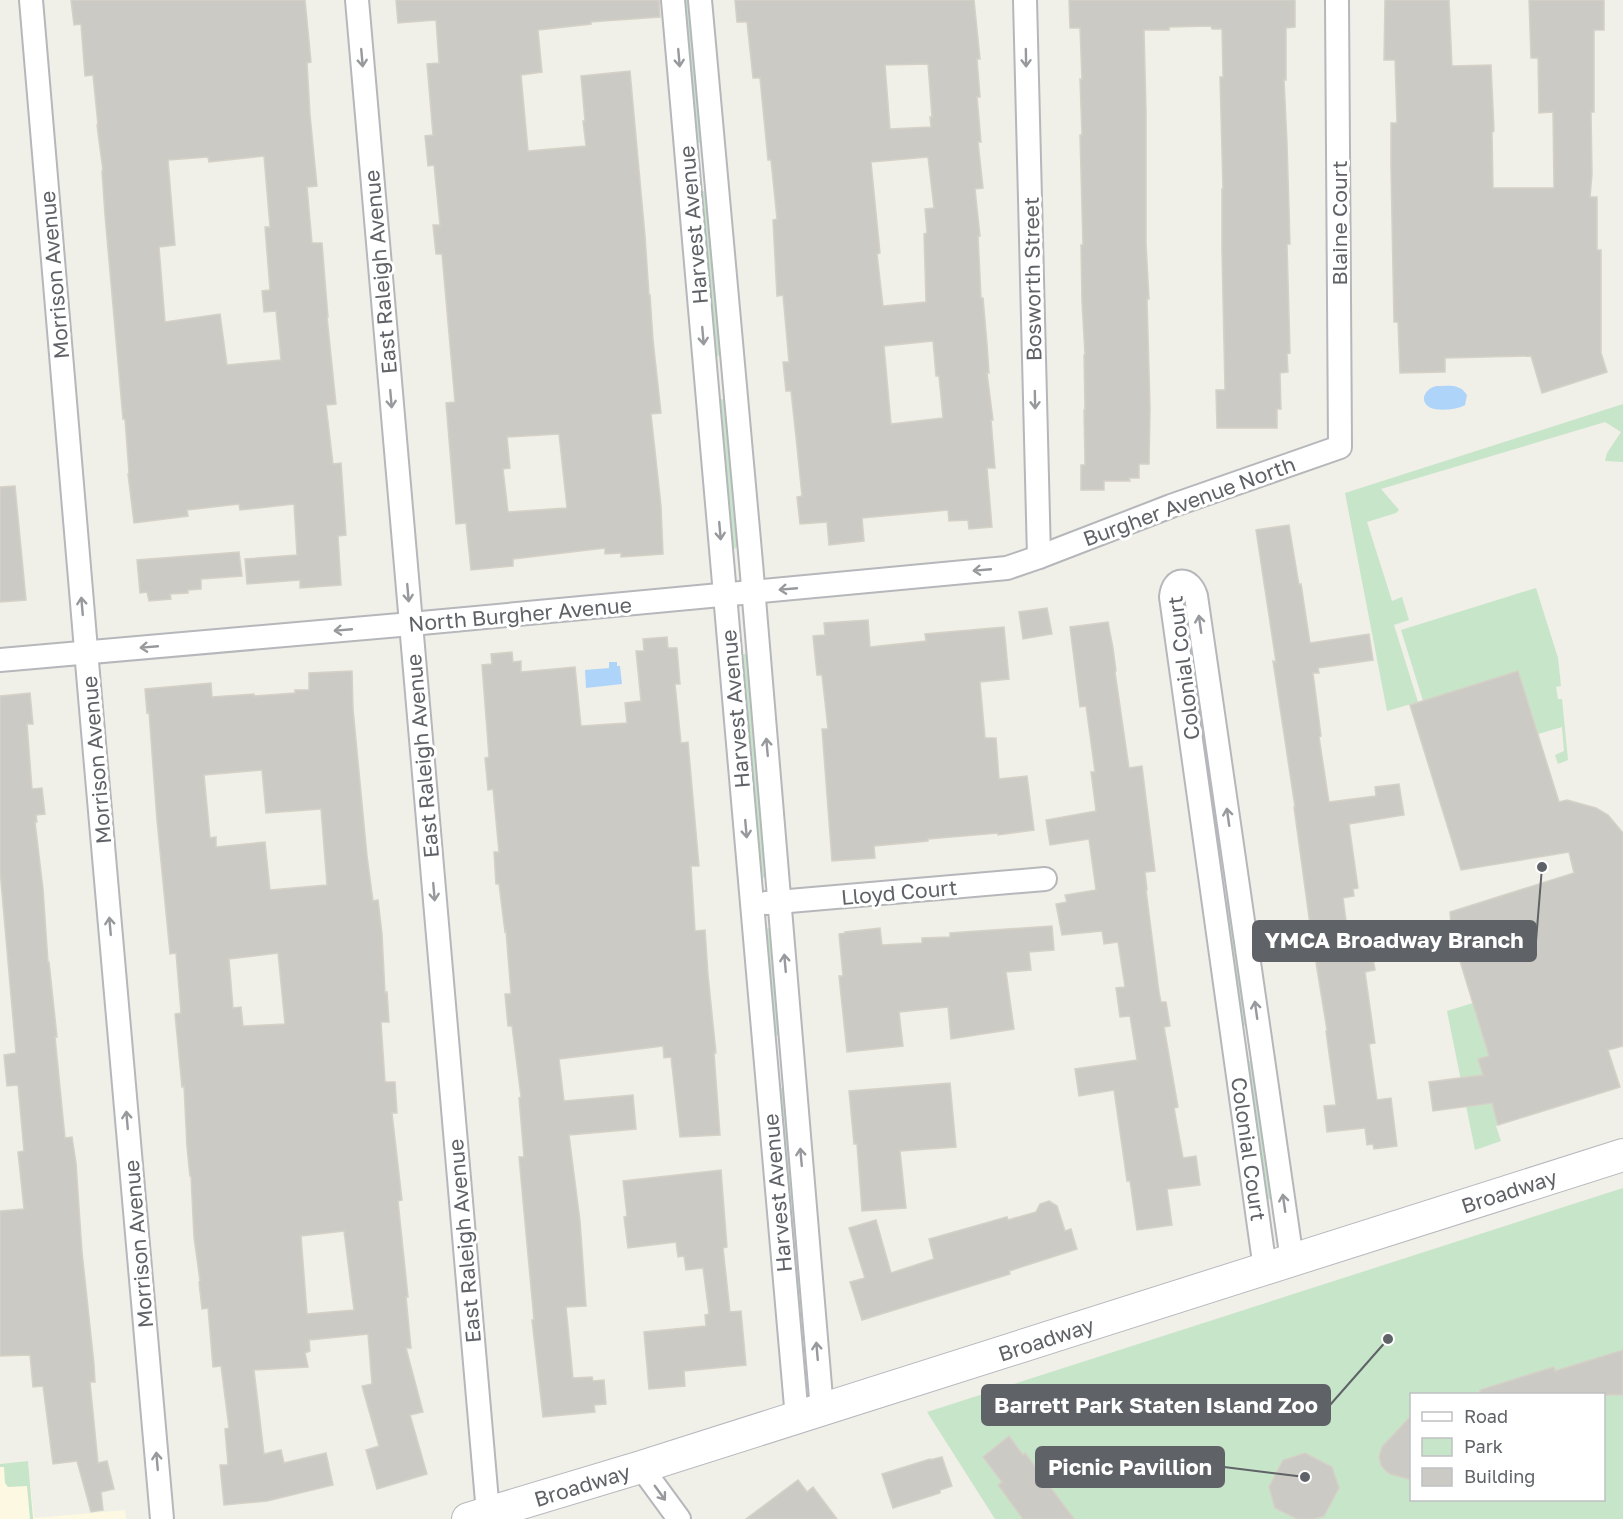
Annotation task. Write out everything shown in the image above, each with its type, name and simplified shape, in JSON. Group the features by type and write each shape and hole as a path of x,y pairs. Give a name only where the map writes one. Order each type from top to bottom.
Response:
{"street":[{"name":"Morrison Avenue","path":"32,0 162,1519"},
{"name":"East Raleigh Avenue","path":"357,0 450,1092 478,1516"},
{"name":"Harvest Avenue","path":"674,0 752,904 809,1414"},
{"name":"Harvest Avenue","path":"700,0 780,902 809,1414"},
{"name":"Bosworth Street","path":"1025,0 1039,558"},
{"name":"Blaine Court","path":"1337,0 1340,447"},
{"name":"Burgher Avenue North","path":"1039,558 1171,506 1340,447"},
{"name":"North Burgher Avenue","path":"0,660 1007,568 1039,558"},
{"name":"Colonial Court","path":"1180,582 1188,583 1193,587 1196,596 1279,1265 1171,597 1175,584 1180,582"},
{"name":"Lloyd Court","path":"752,904 1045,879"},
{"name":"Broadway","path":"478,1516 641,1467 1623,1155"},
{"path":"641,1467 679,1519"}],"shaded area":[{"path":"28,1461 34,1518 125,1510 126,1519 0,1519 0,1462 1,1464"}],"green space":[{"path":"683,0 692,0 702,143 697,143 695,137"},
{"path":"707,192 721,354 717,357 715,356 700,193"},
{"path":"719,400 725,400 739,546 735,549 731,542"},
{"path":"1623,404 1623,462 1605,461 1607,453 1621,432 1605,422 1381,489 1399,510 1367,522 1392,601 1402,597 1409,620 1394,625 1418,702 1387,711 1345,493"},
{"path":"1536,588 1558,658 1561,686 1556,687 1558,699 1562,699 1568,760 1558,764 1555,755 1564,751 1562,727 1538,734 1518,671 1423,701 1401,630"},
{"path":"747,653 749,655 766,878 761,877 759,872 741,660 742,655"},
{"path":"1196,658 1213,783 1206,783 1189,660"},
{"path":"1229,901 1248,1022 1243,1027 1239,1026 1222,902"},
{"path":"768,928 771,928 780,1036 775,1035 773,1030 765,934"},
{"path":"1473,1003 1489,1056 1478,1059 1501,1141 1475,1150 1447,1011"},
{"path":"1252,1061 1273,1196 1271,1199 1264,1200 1246,1063"},
{"path":"784,1088 806,1341 801,1341 779,1090"},
{"path":"1623,1188 1623,1519 995,1519 927,1412"},
{"path":"28,1461 33,1519 30,1519 27,1486 8,1487 5,1483 4,1467 0,1467 0,1464"}],"water":[{"path":"1436,386 1453,386 1461,389 1467,395 1465,405 1448,410 1431,408 1425,402 1424,396"},
{"path":"609,662 617,662 617,666 620,666 622,684 586,688 585,670 609,668"}],"building":[{"path":"71,0 305,0 311,62 307,63 310,115 317,186 307,187 312,243 322,243 336,404 326,405 333,464 341,463 346,535 338,536 341,585 300,588 300,580 247,584 245,559 297,555 294,504 240,510 239,504 187,510 188,516 134,523 93,75 85,76 81,24 74,25","holes":["264,156 270,227 265,227 270,290 262,291 264,312 276,311 281,360 227,365 220,314 165,322 159,247 175,245 168,160 208,157 209,162"]},
{"path":"396,0 659,0 660,17 591,22 591,24 538,30 542,72 521,75 528,151 586,146 581,76 630,71 661,413 651,414 661,506 663,554 621,557 621,553 605,554 605,548 513,559 513,566 471,570 466,523 456,524 446,403 455,402 442,254 436,254 433,225 440,225 434,165 428,166 425,136 433,135 427,64 439,63 436,20 398,23","holes":["559,434 567,508 508,512 503,469 510,468 507,437"]},
{"path":"735,0 974,0 980,59 977,59 980,97 977,97 981,142 978,142 983,188 975,189 980,236 978,236 981,298 983,298 989,373 987,373 993,420 991,420 995,468 987,468 992,527 969,529 968,520 949,521 948,510 862,518 864,541 829,545 827,522 800,524 797,497 802,496 796,437 791,391 786,391 783,362 789,362 783,295 777,296 773,220 777,219 771,160 768,160 760,78 753,78 747,22 737,22","holes":["928,64 931,127 890,129 885,65","928,157 934,208 925,209 926,302 883,306 871,162","933,341 943,418 891,424 884,346"]},
{"path":"1069,0 1295,0 1295,27 1286,28 1286,80 1284,80 1290,244 1287,244 1290,353 1287,354 1288,372 1280,373 1281,409 1277,409 1277,428 1217,428 1216,390 1225,390 1220,77 1223,77 1222,29 1212,29 1211,26 1144,30 1146,244 1149,299 1147,299 1149,464 1139,464 1139,478 1129,478 1130,481 1104,481 1104,490 1081,490 1081,465 1085,465 1080,135 1082,135 1080,79 1082,80 1080,28 1070,28"},
{"path":"1385,0 1449,0 1452,66 1491,65 1494,131 1492,132 1493,188 1554,188 1553,112 1539,113 1538,58 1531,58 1529,0 1604,0 1604,30 1594,30 1594,112 1591,112 1590,197 1597,197 1597,250 1601,250 1601,353 1607,372 1542,393 1531,356 1445,358 1445,372 1400,373 1398,322 1394,322 1391,166 1391,123 1397,123 1395,60 1384,60"},
{"path":"15,486 26,600 0,602 0,487"},
{"path":"1289,525 1310,643 1369,634 1373,660 1318,668 1319,673 1313,673 1321,736 1319,737 1329,802 1376,796 1375,787 1399,784 1404,815 1349,824 1358,888 1353,889 1354,896 1343,898 1350,950 1371,947 1375,970 1365,972 1375,1043 1369,1044 1377,1100 1391,1098 1397,1146 1374,1149 1373,1144 1367,1145 1365,1128 1327,1132 1324,1106 1336,1105 1256,530"},
{"path":"239,552 242,576 201,579 201,589 188,590 188,593 170,594 171,599 149,601 147,592 140,593 137,560"},
{"path":"1047,608 1052,634 1023,639 1019,612"},
{"path":"868,620 870,647 926,641 925,634 1004,627 1009,679 980,682 985,738 996,738 999,779 1027,776 1034,830 874,846 875,858 832,861 822,729 828,729 822,675 817,675 813,636 825,635 824,623"},
{"path":"1108,622 1129,768 1142,766 1155,871 1145,872 1146,890 1159,992 1161,1002 1166,1002 1170,1026 1164,1027 1178,1107 1174,1108 1183,1158 1196,1156 1200,1185 1167,1189 1172,1225 1137,1230 1130,1181 1127,1181 1114,1090 1079,1096 1075,1069 1137,1060 1130,1016 1120,1017 1116,988 1125,987 1118,942 1104,944 1102,931 1062,935 1056,904 1067,902 1065,895 1096,890 1089,839 1050,845 1046,820 1096,811 1091,772 1095,772 1086,706 1080,707 1070,627"},
{"path":"667,637 668,648 677,648 680,684 675,684 681,743 688,742 699,866 691,866 695,931 705,930 716,1053 714,1053 720,1135 680,1137 671,1057 664,1058 663,1046 559,1059 564,1101 633,1095 636,1129 569,1135 580,1221 586,1306 566,1307 573,1378 592,1377 593,1381 604,1380 606,1404 594,1405 595,1412 543,1417 532,1320 534,1320 519,1157 524,1157 519,1098 521,1097 512,1026 508,1026 505,994 511,994 506,931 499,884 496,884 494,852 499,852 493,789 488,790 485,758 489,757 482,665 492,664 491,654 512,652 513,662 521,661 521,672 575,667 581,726 627,723 625,703 641,701 636,651 644,651 643,639"},
{"path":"352,671 353,709 367,856 373,901 378,900 385,993 387,992 389,1022 381,1022 385,1082 395,1082 397,1113 392,1113 402,1200 398,1201 411,1348 406,1348 423,1412 410,1415 427,1474 377,1489 366,1450 379,1446 362,1386 372,1384 368,1334 309,1340 310,1351 305,1353 308,1367 254,1370 264,1454 281,1450 284,1463 326,1453 333,1485 267,1501 224,1505 220,1465 228,1465 225,1429 229,1428 221,1366 213,1367 208,1308 202,1309 194,1237 184,1086 182,1087 175,1014 181,1013 176,953 170,954 149,712 147,713 145,689 211,683 212,697 295,693 295,690 309,690 309,673","holes":["262,770 266,813 321,809 327,885 270,890 265,842 216,847 216,837 210,838 204,775","278,953 285,1024 243,1026 241,1007 233,1008 229,959","344,1231 354,1310 307,1314 301,1236"]},
{"path":"1518,671 1559,802 1567,800 1596,808 1608,815 1623,833 1623,1046 1608,1050 1620,1087 1498,1125 1492,1103 1433,1111 1429,1082 1483,1075 1478,1059 1489,1056 1457,951 1406,960 1402,934 1451,926 1450,912 1574,873 1569,852 1461,870 1410,705"},
{"path":"30,693 33,724 27,724 32,789 42,788 45,814 36,815 37,822 35,822 65,1138 72,1137 76,1163 82,1252 94,1364 95,1382 90,1382 98,1463 107,1461 114,1489 101,1492 103,1510 91,1512 77,1461 53,1464 43,1386 33,1387 30,1355 0,1356 0,1211 24,1209 18,1152 24,1151 18,1085 7,1086 4,1055 16,1053 0,870 0,696"},
{"path":"1052,926 1054,950 1029,952 1031,970 1006,972 1014,1029 951,1039 948,1007 899,1012 903,1046 847,1052 839,976 843,976 839,934 880,928 882,945 922,943 922,938 950,937 950,933"},
{"path":"950,1083 956,1147 900,1151 906,1208 862,1211 857,1144 854,1144 849,1091"},
{"path":"721,1170 727,1247 723,1248 730,1312 741,1311 746,1365 684,1371 685,1386 649,1389 644,1332 706,1326 705,1315 709,1314 703,1268 686,1270 684,1256 678,1257 676,1242 628,1248 623,1181"},
{"path":"1049,1201 1057,1206 1065,1231 1071,1229 1077,1249 1009,1271 1010,1274 862,1320 850,1282 865,1278 849,1228 876,1220 891,1273 934,1259 929,1239 1007,1217 1008,1220 1036,1212 1040,1204"},
{"path":"1623,1350 1623,1395 1481,1393 1480,1390 1554,1367 1555,1371"},
{"path":"1410,1417 1410,1479 1390,1474 1385,1470 1379,1457 1382,1447"},
{"path":"1009,1436 1023,1455 1025,1453 1074,1519 1023,1519 998,1485 1002,1482 983,1457"},
{"path":"1305,1453 1332,1467 1339,1488 1324,1516 1314,1519 1297,1519 1275,1508 1269,1487 1283,1460"},
{"path":"942,1457 952,1486 940,1490 940,1493 893,1508 882,1474"},
{"path":"798,1480 807,1492 813,1487 837,1519 746,1519"}],"place":[{"name":"YMCA Broadway Branch","path":"1542,867"},
{"name":"Barrett Park Staten Island Zoo","path":"1388,1339"},
{"name":"Picnic Pavillion","path":"1305,1477"}]}
